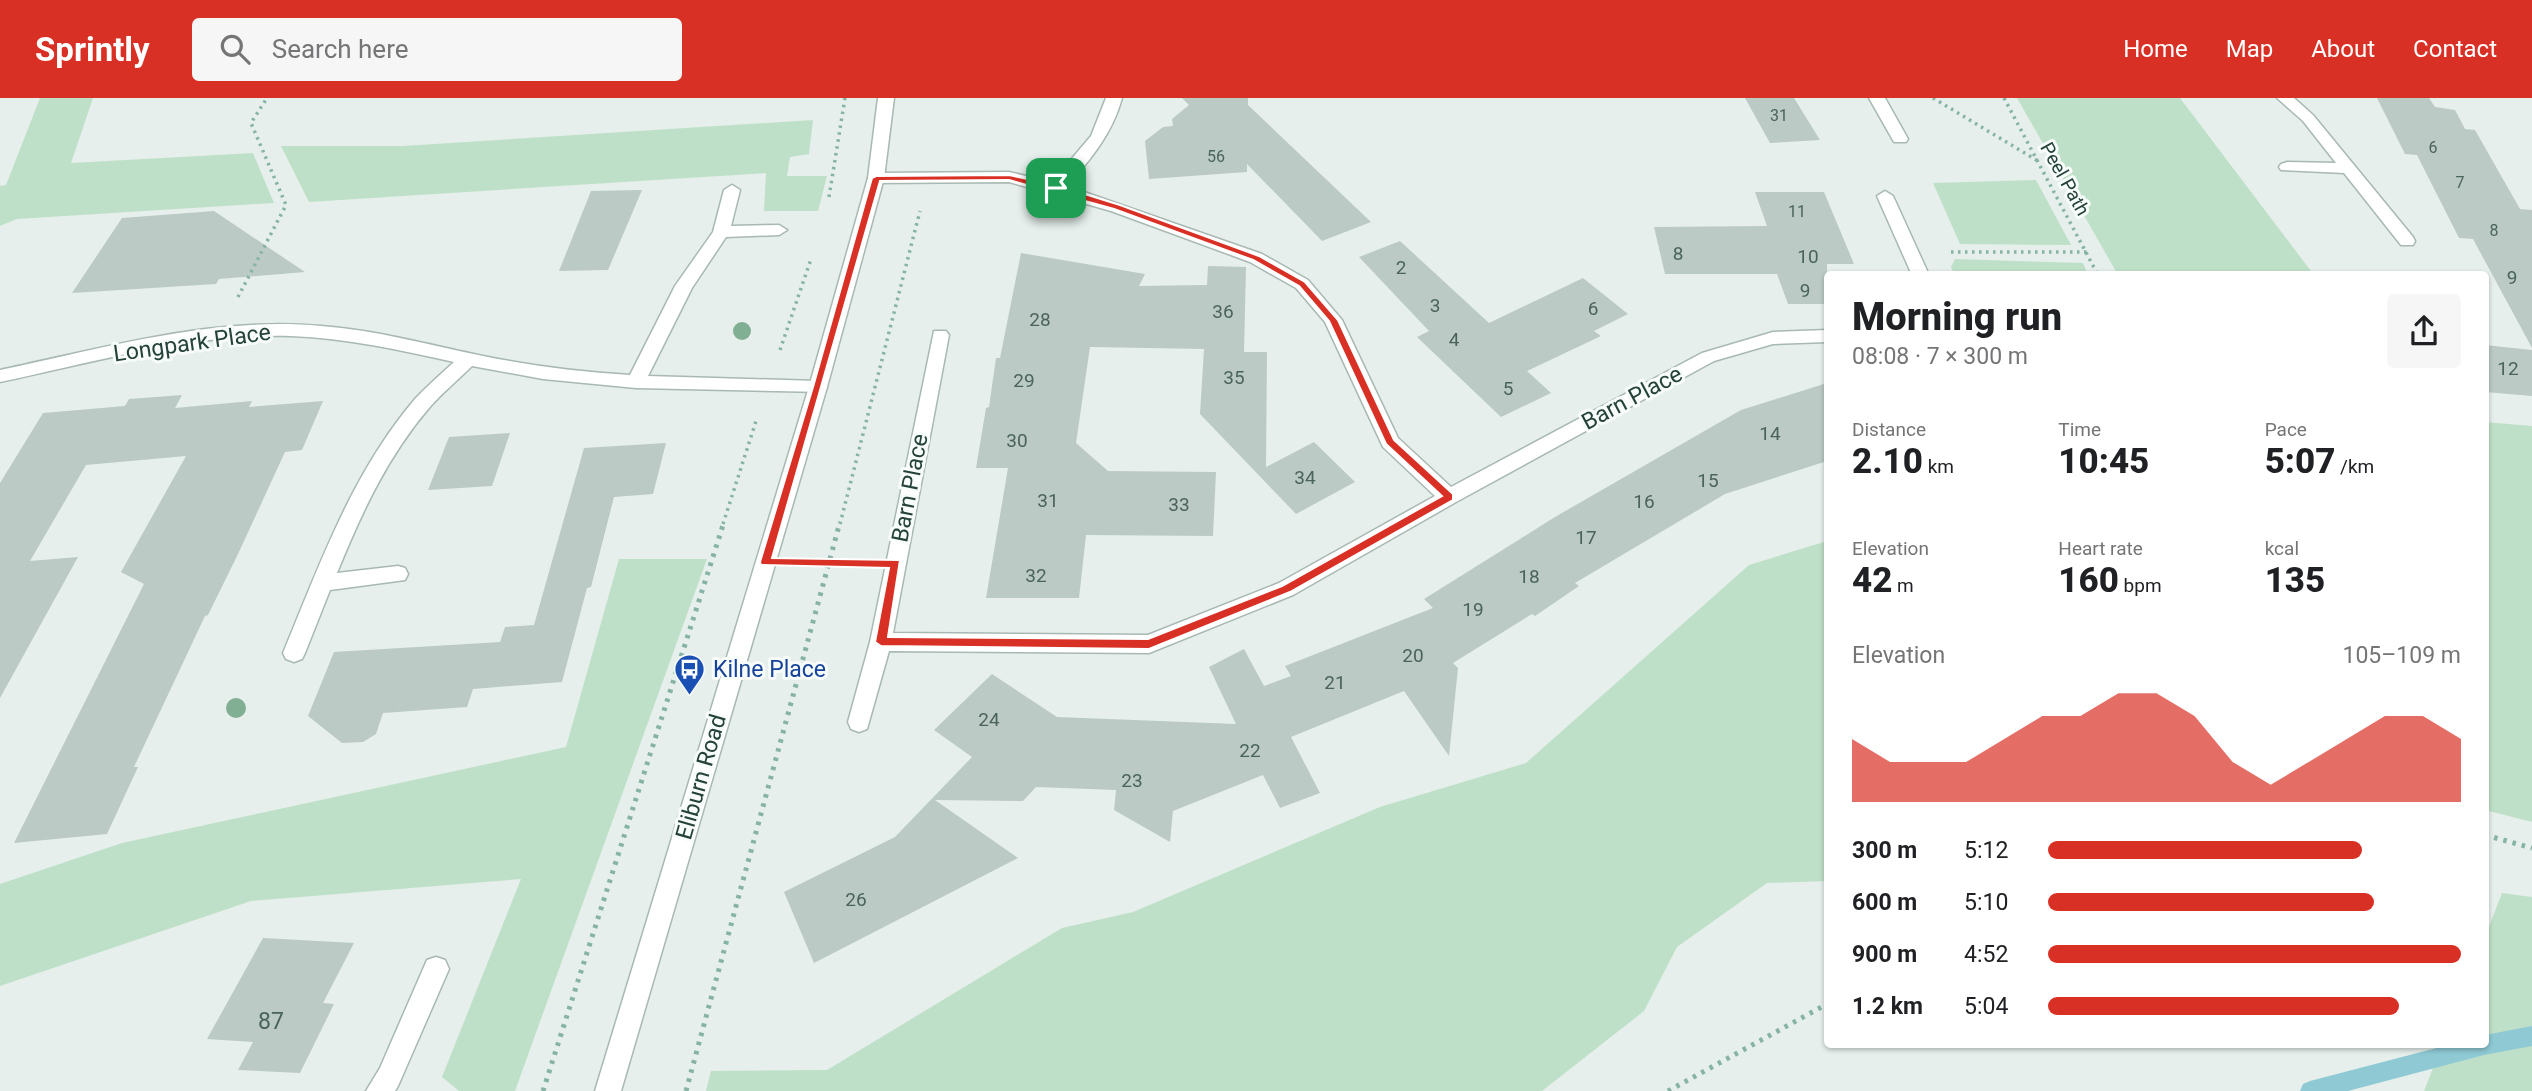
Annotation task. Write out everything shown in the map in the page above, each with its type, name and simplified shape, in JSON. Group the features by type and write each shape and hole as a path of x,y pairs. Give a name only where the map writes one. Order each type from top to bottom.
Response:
{"street":[{"name":"Eliburn Road","path":"608,1091 818,387 876,178 886,98"},
{"path":"1056,188 1095,146 1110,120 1115,98"},
{"path":"1877,98 1900,139"},
{"path":"2285,98 2308,118 2407,241"},
{"path":"2287,167 2350,168"},
{"path":"876,178 1009,177 1117,207 1256,258 1302,284 1333,320 1390,442 1449,497"},
{"path":"636,382 684,286 721,232 732,190"},
{"path":"1885,196 1919,271"},
{"path":"721,232 779,230"},
{"name":"Longpark Place","path":"0,376 218,335 287,330 362,335 467,360 542,373 636,382 818,387"},
{"name":"Barn Place","path":"859,722 881,642 940,335"},
{"name":"Barn Place","path":"881,642 1149,644 1286,589 1708,357 1773,338 1824,335"},
{"path":"294,653 355,505 384,454 423,402 467,360"},
{"path":"324,583 398,574"},
{"path":"379,1091 389,1077 436,969"}],"path":[{"path":"218,335 286,205 251,123 267,98"},
{"path":"828,204 845,98"},
{"path":"1933,98 2039,162"},
{"name":"Peel Path","path":"2004,98 2089,252 2096,271"},
{"path":"686,1091 829,565 928,177"},
{"path":"1948,253 2089,252"},
{"path":"543,1091 812,256"},
{"path":"765,562 829,565 896,563"},
{"path":"2489,836 2532,848"},
{"path":"1668,1091 1824,1006"}],"green space":[{"path":"40,98 93,98 71,163 253,153 274,203 17,219 0,226 0,186 6,185"},
{"path":"2017,98 2180,98 2311,271 2116,271"},
{"path":"813,120 809,154 790,157 787,176 827,176 818,211 764,211 766,173 309,202 281,146 403,146"},
{"path":"2036,180 2071,245 1960,244 1933,183"},
{"path":"1955,259 2083,263 2086,271 1953,271 1951,267"},
{"path":"2489,422 2532,426 2532,822 2489,811"},
{"path":"1824,542 1824,881 1767,883 1677,947 1644,1011 1542,1091 706,1091 711,1071 827,1070 1062,928 1133,912 1380,807 1526,763 1749,565"},
{"path":"619,559 707,559 515,1091 459,1091 442,1077 521,879 251,901 0,986 0,884 122,843 566,747"},
{"path":"2502,893 2532,897 2532,1091 2424,1091 2441,1048 2489,1048 2489,927"}],"building":[{"path":"1182,98 1248,98 1248,105 1371,222 1322,241 1247,164 1247,172 1149,179 1145,141 1163,127 1173,126 1172,119 1189,105"},
{"path":"1745,98 1794,98 1820,140 1770,143"},
{"path":"2377,98 2429,98 2435,107 2455,110 2465,129 2475,130 2520,209 2532,210 2532,348 2473,239 2459,238 2417,155 2405,154"},
{"path":"642,190 608,270 559,271 591,191"},
{"path":"1755,192 1824,192 1854,264 1827,264 1827,271 1824,271 1824,304 1788,304 1777,274 1665,274 1654,227 1767,226"},
{"path":"214,211 305,272 219,279 216,284 72,293 122,218"},
{"path":"1400,241 1489,323 1583,278 1628,314 1594,331 1601,336 1527,371 1551,393 1501,417 1417,337 1429,331 1359,257"},
{"path":"1021,253 1145,274 1139,286 1207,285 1208,266 1246,267 1244,352 1267,352 1266,467 1314,442 1355,482 1296,514 1200,414 1204,349 1090,347 1076,443 1108,471 1216,472 1213,536 1086,535 1079,598 986,598 1008,468 976,468 996,358 1000,358"},
{"path":"2489,345 2532,350 2532,396 2489,392"},
{"path":"1824,384 1824,462 1725,494 1575,583 1579,586 1535,616 1532,614 1453,663 1458,668 1449,756 1404,691 1291,737 1320,793 1280,808 1263,775 1173,811 1170,842 1114,810 1116,790 1036,787 1023,801 935,800 1018,858 814,963 784,892 895,837 972,757 934,730 992,674 1057,717 1236,724 1209,667 1244,649 1264,686 1291,676 1285,666 1433,608 1424,599 1555,517 1741,410"},
{"path":"182,395 175,408 252,401 249,407 323,401 302,450 285,452 134,767 138,767 107,834 14,843 144,584 121,572 186,456 86,465 30,561 78,557 0,698 0,483 43,413 125,406 129,399"},
{"path":"510,433 492,486 428,490 449,437"},
{"path":"666,443 653,494 614,497 591,587 587,588 562,682 473,689 467,707 383,713 376,734 363,742 342,743 308,716 334,652 500,642 505,627 534,625 584,448"},
{"path":"263,938 354,943 323,1003 334,1004 300,1073 238,1070 253,1042 207,1039"}],"waterway":[{"path":"2489,1044 2532,1036"},
{"path":"2310,1091 2473,1048"}],"place":[{"name":"Kilne Place","path":"690,696"}],"route":[{"path":"1009,177 1056,188 1117,207 1256,258 1302,284 1333,320 1390,442 1449,497 1286,589 1149,644 881,642 896,563 829,565 765,562 818,387 876,178 1009,177"}]}
